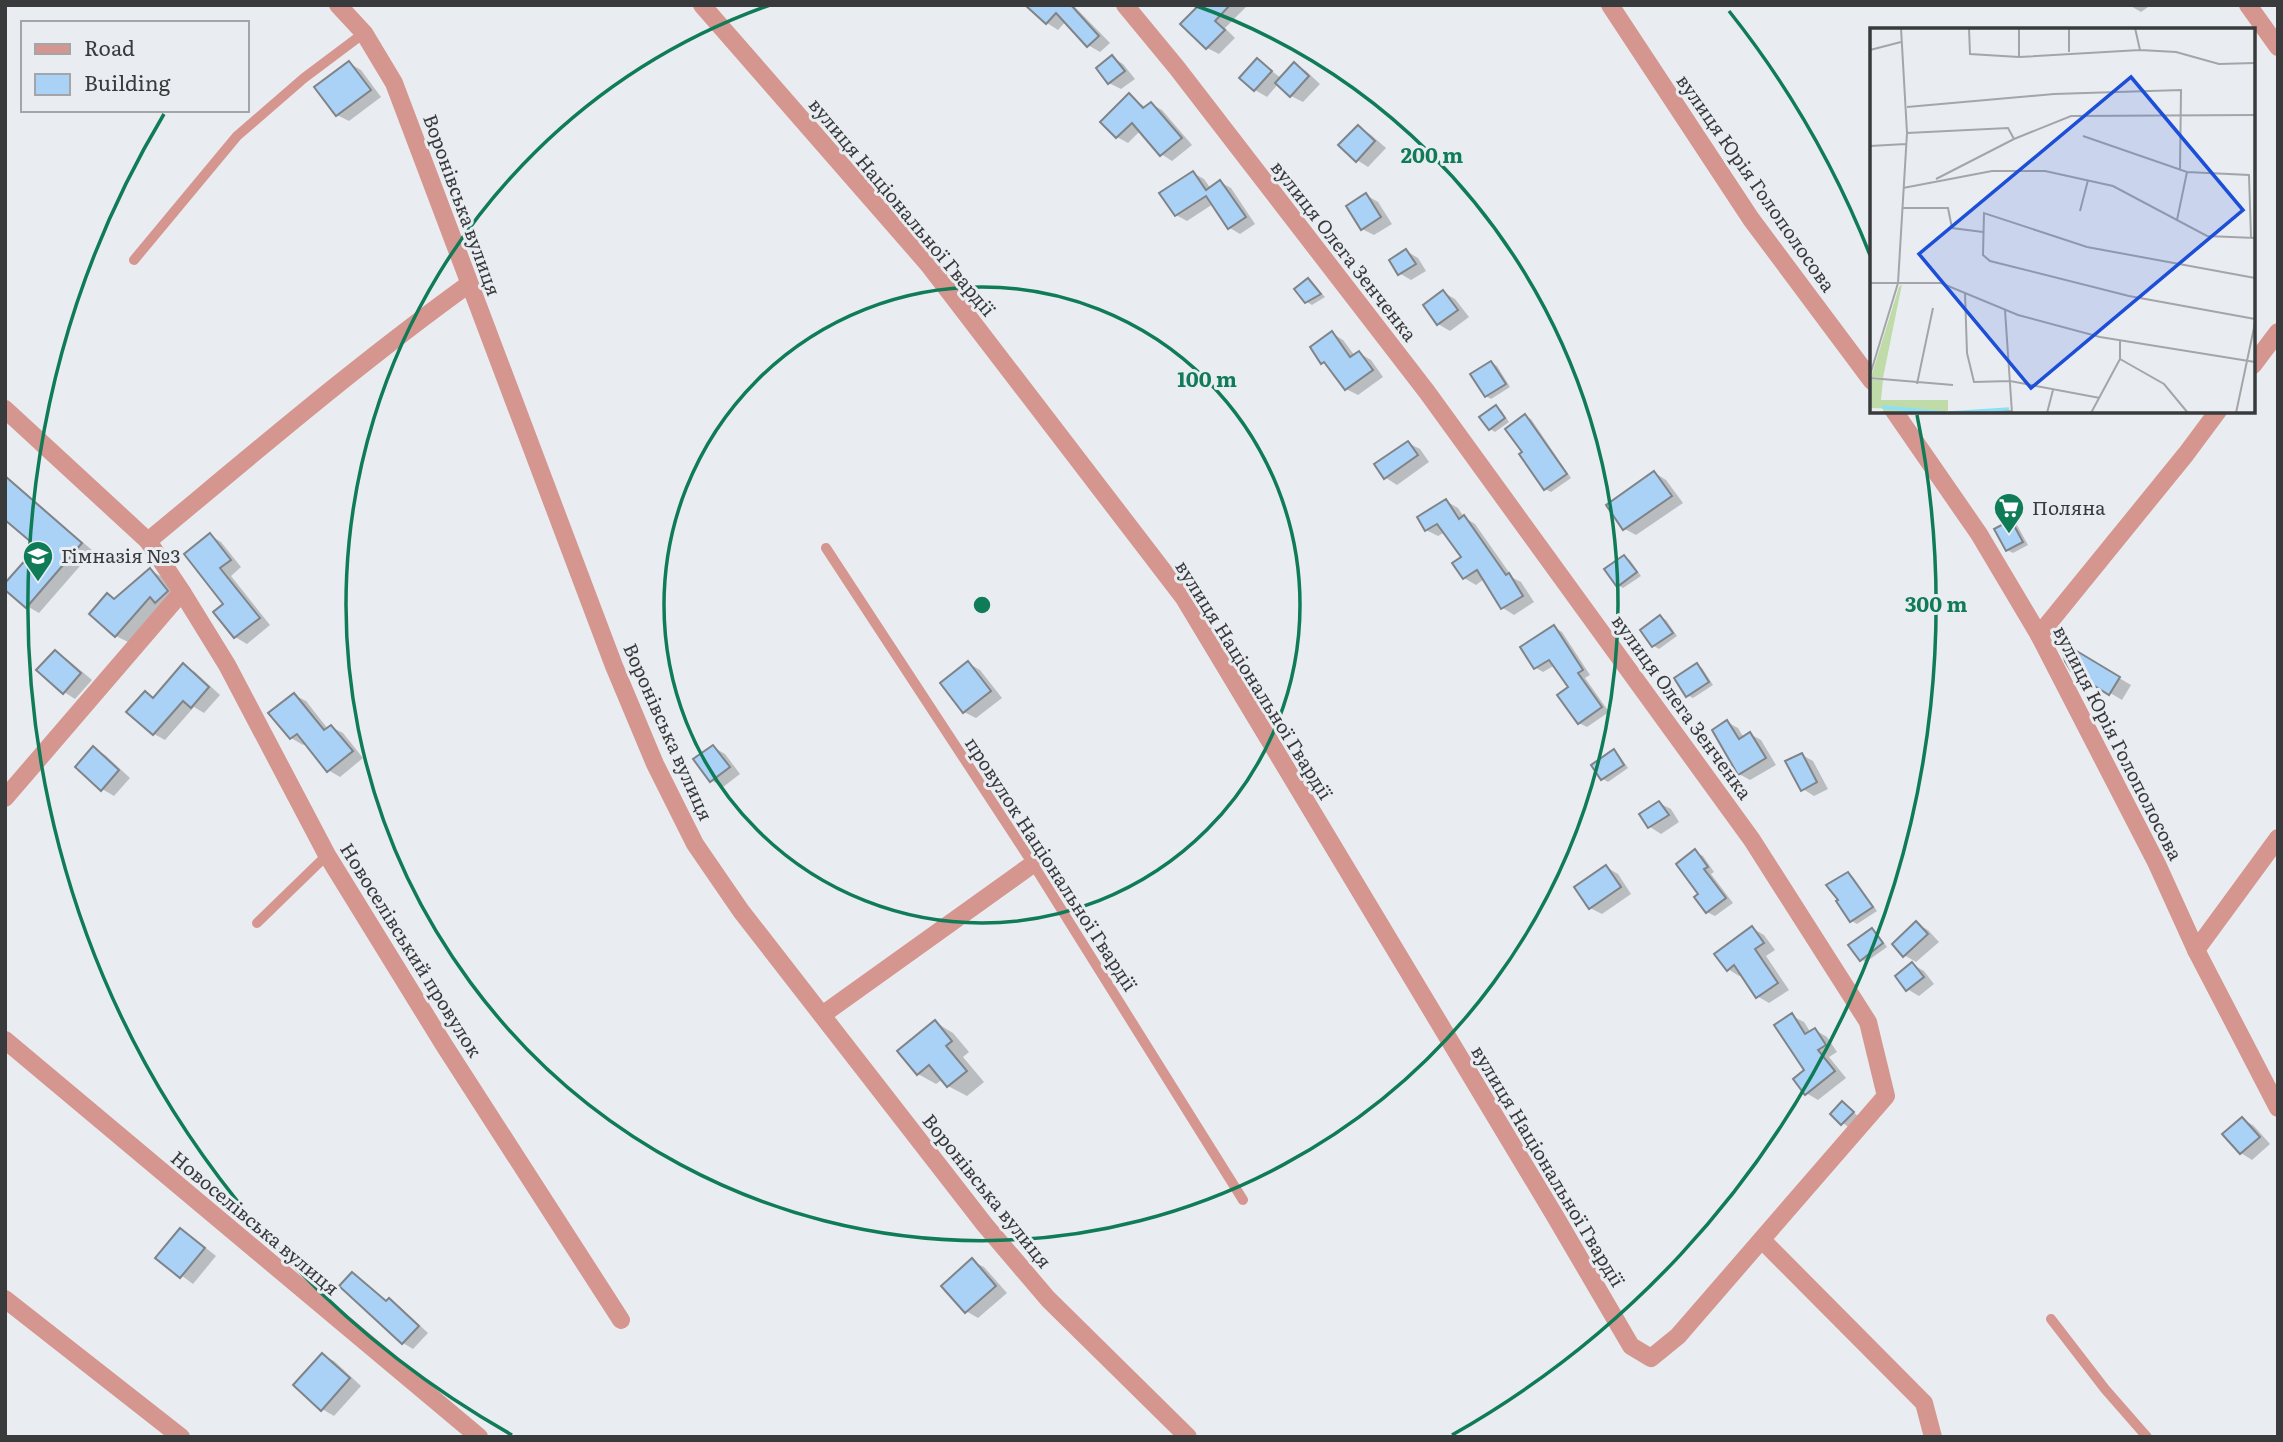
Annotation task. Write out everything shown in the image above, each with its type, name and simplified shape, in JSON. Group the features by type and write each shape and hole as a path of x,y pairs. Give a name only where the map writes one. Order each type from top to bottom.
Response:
{"street":[{"name":"Воронівська вулиця","path":"338,5 364,33 394,83 614,666 655,764 695,844 741,911 985,1225 1048,1300 1188,1437"},
{"name":"вулиця Національної Гвардії","path":"702,5 928,264 1184,598 1631,1346 1651,1358 1678,1336 1762,1240"},
{"name":"вулиця Олега Зенченка","path":"1125,5 1177,68 1427,392 1752,840 1868,1022 1886,1096 1762,1240"},
{"name":"вулиця Юрія Голополосова","path":"1610,5 1751,219 1870,378"},
{"path":"2248,5 2278,47"},
{"path":"148,541 266,443 469,284"},
{"path":"2255,362 2278,332"},
{"name":"Новоселівський провулок","path":"5,409 148,541 227,665 327,855 444,1045 621,1320"},
{"name":"вулиця Юрія Голополосова","path":"1895,413 1979,534 2039,635 2278,1108"},
{"path":"2039,635 2217,413"},
{"path":"5,798 182,592"},
{"path":"2196,950 2278,838"},
{"path":"822,1015 1033,864"},
{"name":"Новоселівська вулиця","path":"5,1040 479,1437"},
{"path":"1762,1240 1924,1403 1933,1437"},
{"path":"5,1298 181,1437"}],"lane":[{"path":"134,260 237,136 303,78 364,33"},
{"name":"провулок Національної Гвардії","path":"826,548 1033,864 1243,1200"},
{"path":"257,923 327,855"},
{"path":"2051,1319 2147,1437"}],"building":[{"path":"1025,5 1071,5 1099,36 1087,47 1056,13 1046,24"},
{"path":"1199,5 1230,5 1215,21 1225,30 1206,49 1180,24"},
{"path":"1112,55 1125,71 1108,84 1096,68"},
{"path":"1257,58 1272,71 1254,91 1239,78"},
{"path":"349,61 371,90 336,116 314,87"},
{"path":"1294,62 1309,76 1290,97 1275,83"},
{"path":"1129,93 1143,108 1151,102 1182,138 1160,156 1132,123 1116,138 1100,122"},
{"path":"1358,125 1375,141 1356,162 1338,145"},
{"path":"1193,171 1206,190 1220,180 1246,217 1228,229 1206,196 1175,216 1159,193"},
{"path":"1366,193 1381,217 1361,230 1346,206"},
{"path":"1406,249 1416,264 1398,275 1389,260"},
{"path":"1308,278 1321,294 1305,303 1294,289"},
{"path":"1443,290 1458,310 1437,325 1423,305"},
{"path":"1332,331 1350,357 1359,351 1373,370 1345,390 1324,362 1321,364 1310,347"},
{"path":"1491,361 1506,384 1485,397 1470,374"},
{"path":"1496,405 1505,418 1489,430 1479,417"},
{"path":"1525,414 1567,474 1544,490 1505,429"},
{"path":"1408,441 1418,455 1384,479 1374,464"},
{"path":"1654,471 1672,496 1623,530 1606,505"},
{"path":"5,476 82,543 26,608 5,590 5,583 37,547 5,520"},
{"path":"1446,499 1459,519 1464,515 1506,575 1509,573 1523,596 1501,609 1477,570 1463,579 1452,563 1461,557 1437,524 1425,531 1417,517"},
{"name":"Поляна","path":"2011,520 2023,542 2006,551 1994,529"},
{"path":"210,533 231,560 220,568 260,618 234,638 213,612 223,604 184,554"},
{"path":"1624,555 1637,572 1617,587 1604,569"},
{"path":"150,568 168,591 155,603 150,597 115,637 89,614 107,593 114,599"},
{"path":"1660,615 1673,633 1652,647 1640,630"},
{"path":"1554,625 1583,670 1578,673 1602,707 1578,724 1557,695 1568,687 1549,660 1534,669 1520,647"},
{"path":"2060,641 2120,677 2109,695 2071,671 2065,661"},
{"path":"55,650 81,673 63,694 36,670"},
{"path":"968,661 991,691 963,713 940,683"},
{"path":"183,663 209,687 191,708 183,701 153,735 126,712 145,691 153,698"},
{"path":"1697,663 1709,682 1686,697 1674,678"},
{"path":"294,693 324,730 331,725 353,751 327,772 297,734 290,739 268,713"},
{"path":"1727,720 1739,739 1750,732 1766,758 1738,775 1712,730"},
{"path":"713,745 730,767 710,782 693,759"},
{"path":"93,746 119,770 101,791 75,767"},
{"path":"1614,749 1624,765 1601,780 1591,765"},
{"path":"1802,753 1817,782 1801,791 1785,761"},
{"path":"1659,801 1669,815 1648,828 1639,814"},
{"path":"1695,849 1708,867 1704,869 1726,898 1706,913 1694,897 1698,894 1676,864"},
{"path":"1606,865 1621,887 1589,909 1574,887"},
{"path":"1848,872 1873,907 1850,922 1826,885"},
{"path":"1916,921 1928,934 1903,957 1892,944"},
{"path":"1752,926 1764,943 1755,949 1778,983 1756,998 1734,965 1727,971 1714,954"},
{"path":"1872,928 1883,943 1860,961 1848,945"},
{"path":"1912,962 1924,977 1906,991 1895,976"},
{"path":"1792,1013 1805,1034 1815,1028 1826,1045 1818,1050 1835,1071 1805,1095 1793,1079 1804,1070 1774,1025"},
{"path":"935,1020 952,1041 946,1046 967,1071 947,1087 929,1065 917,1075 897,1051"},
{"path":"1842,1101 1854,1112 1841,1125 1830,1114"},
{"path":"2242,1117 2260,1137 2240,1154 2222,1134"},
{"path":"180,1228 205,1248 180,1278 155,1258"},
{"path":"972,1258 996,1286 965,1313 941,1286"},
{"path":"352,1272 386,1301 389,1298 419,1326 402,1344 339,1286"},
{"path":"322,1353 350,1378 321,1411 293,1385"}],"place":[{"name":"Поляна","path":"2009,535"},
{"name":"Гімназія №3","path":"38,583"}]}
